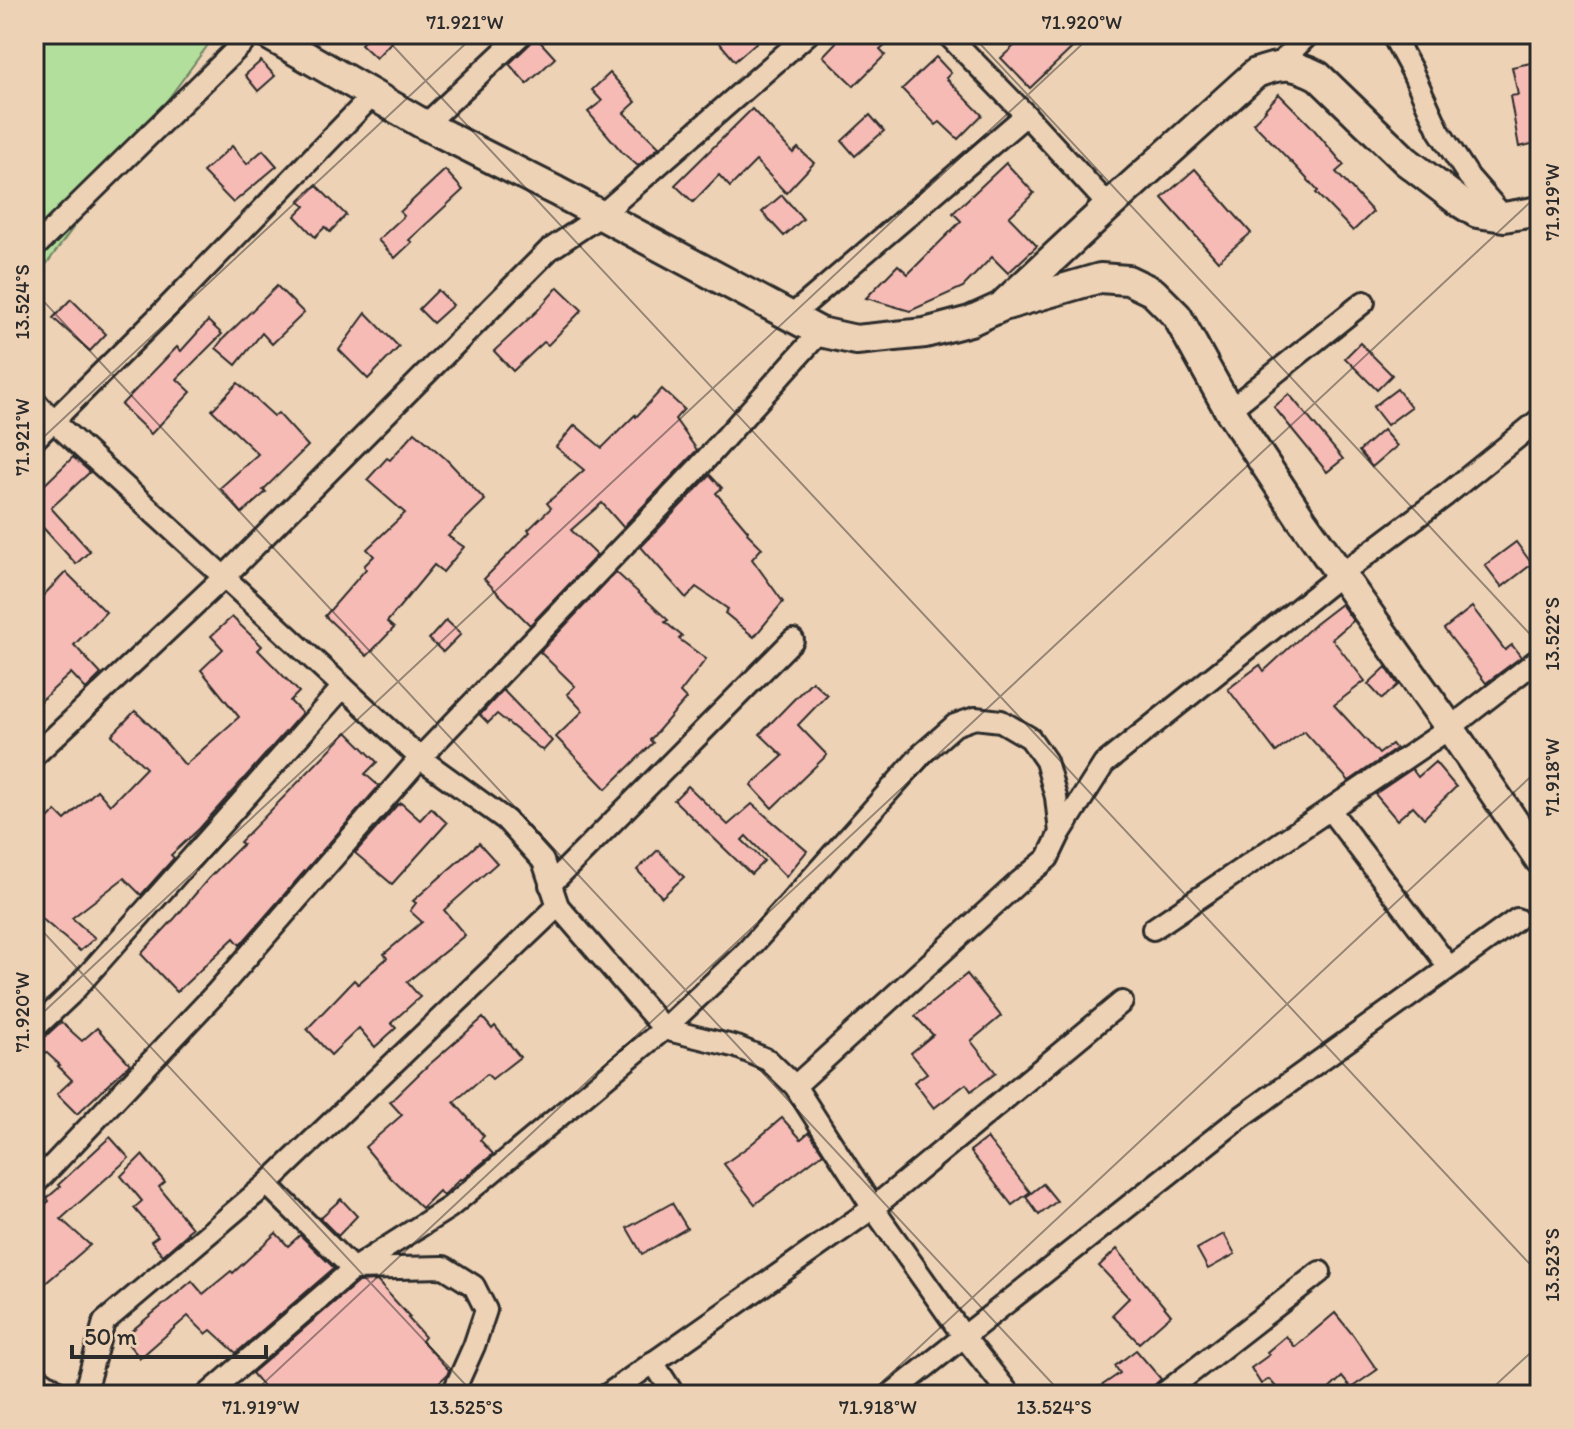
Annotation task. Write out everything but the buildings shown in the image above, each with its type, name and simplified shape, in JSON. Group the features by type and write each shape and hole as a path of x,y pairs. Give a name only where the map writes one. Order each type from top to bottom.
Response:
{"street":[{"path":"34,248 252,34"},
{"path":"267,34 425,125 820,332 856,340 925,333 1100,278 1128,280 1153,292 1177,316 1229,410 1340,575 1539,858"},
{"path":"425,125 522,34"},
{"path":"34,756 224,577 549,250 600,216 808,34"},
{"path":"947,34 1109,206"},
{"path":"1003,306 1256,73 1278,65 1309,34"},
{"path":"1392,34 1439,131 1469,177 1504,217"},
{"path":"1278,65 1300,67 1318,76 1406,161 1477,213 1504,217 1540,211"},
{"path":"34,440 373,95"},
{"path":"790,317 1026,115"},
{"path":"1229,410 1364,302"},
{"path":"34,1185 215,994 420,758 698,468 820,332"},
{"path":"34,400 53,421 420,758 506,820 543,861 558,906 664,1029 737,1047 768,1060 795,1086 873,1208 964,1337 1010,1395"},
{"path":"795,1086 1048,858 1060,833 1104,764 1540,419"},
{"path":"550,885 793,640"},
{"path":"1153,929 1450,728 1540,658"},
{"path":"34,1029 70,995 343,687"},
{"path":"207,1395 353,1269 450,1207 664,1029 746,952 922,754 955,725 975,718 1001,721 1030,738 1046,761 1056,797 1060,833"},
{"path":"1330,810 1449,967"},
{"path":"84,1395 104,1322 267,1184 558,906"},
{"path":"890,1395 1236,1121 1517,919"},
{"path":"607,1395 873,1208 1122,1002"},
{"path":"267,1184 353,1269 444,1267 474,1286 486,1310 452,1395"},
{"path":"1162,1395 1320,1272"},
{"path":"653,1362 674,1395"},
{"path":"34,1375 63,1395"}],"green space":[{"path":"34,34 216,34 34,281"}]}
